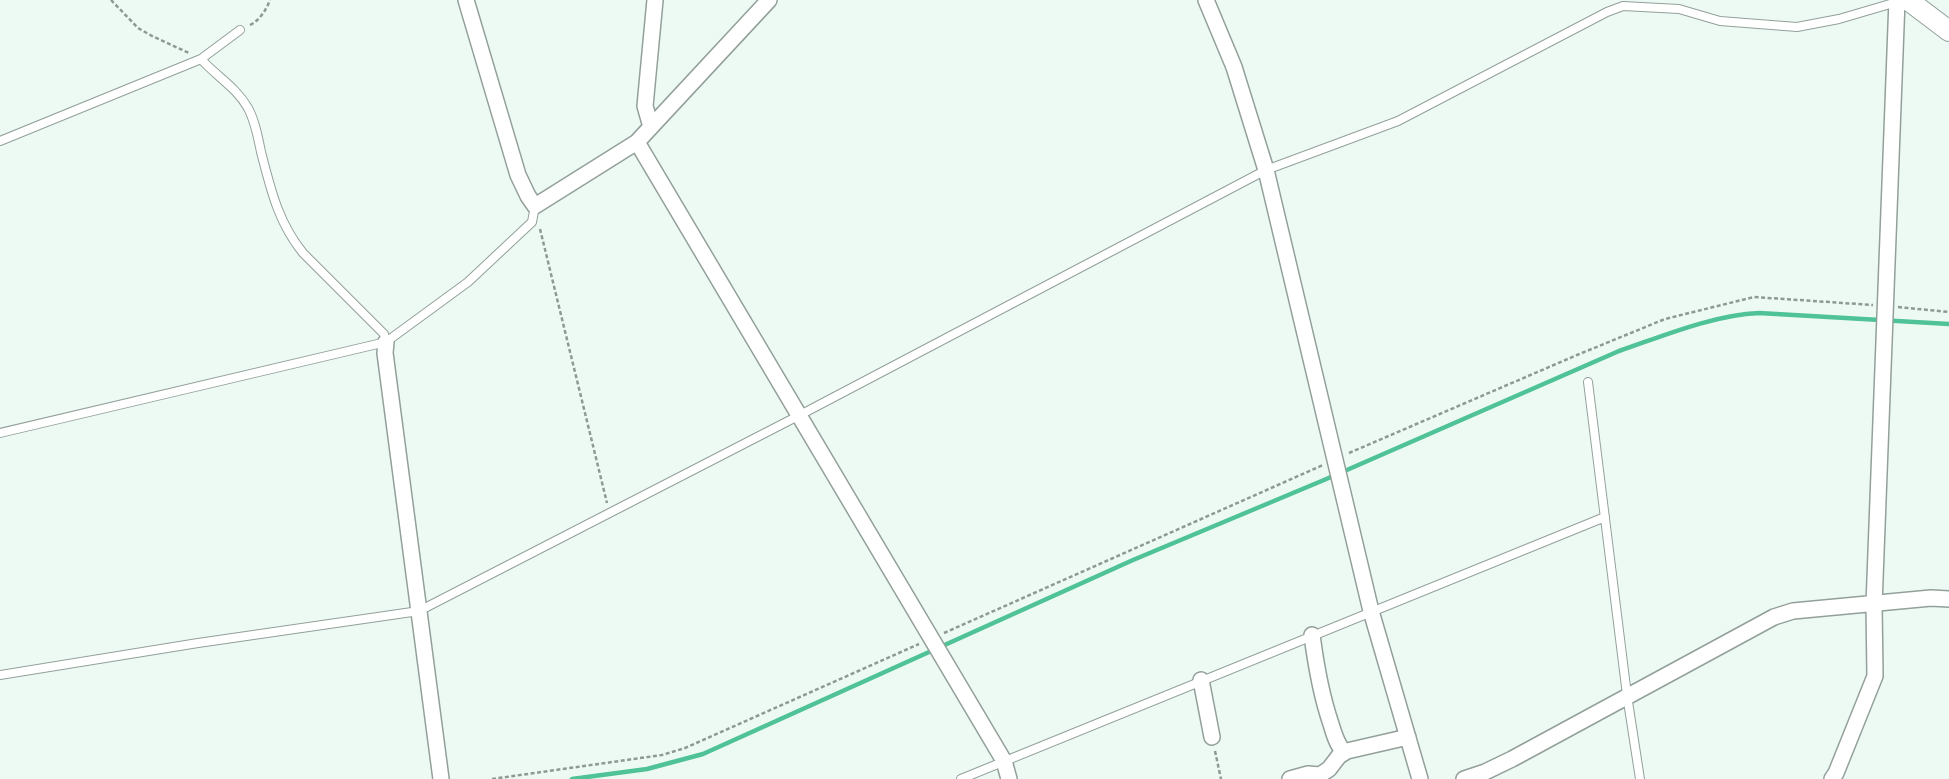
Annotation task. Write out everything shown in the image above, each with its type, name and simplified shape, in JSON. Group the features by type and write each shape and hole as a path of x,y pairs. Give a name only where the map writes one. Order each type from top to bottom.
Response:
{"main road":[{"path":"1901,1 1949,32"}],"street":[{"path":"466,0 518,175 535,206 637,142 769,0"},
{"path":"650,127 645,106 655,0"},
{"path":"1206,0 1234,66 1266,170 1371,611 1420,779"},
{"path":"1832,779 1874,676 1874,604 1901,1"},
{"path":"637,142 932,638 1004,761 1010,779"},
{"path":"386,342 384,353 441,779"},
{"path":"1464,779 1485,772 1512,759 1627,695 1774,618 1793,612 1931,598 1949,599"},
{"path":"1312,635 1319,686 1338,743 1344,752"},
{"path":"1202,680 1212,737"},
{"path":"1290,779 1308,774 1320,775 1329,769 1344,752 1408,737"}],"lane":[{"path":"0,675 198,643 419,611 800,415 1266,170 1398,121 1561,35 1623,6 1679,9 1720,21 1797,27 1839,19 1901,1"},
{"path":"0,141 201,59 240,30"},
{"path":"201,59 230,85 249,110 274,201 281,220 292,239 303,253 384,334 386,342"},
{"path":"0,433 386,342 468,282 532,222 535,206"},
{"path":"1588,382 1627,695 1640,779"},
{"path":"961,779 1605,517"}],"path":[{"path":"111,0 138,28 201,59"},
{"path":"240,30 256,22 265,11 270,0"},
{"path":"535,206 607,504 611,512"},
{"path":"492,779 662,755 685,748 932,638 1336,470 1577,355 1665,319 1754,297 1886,314 1949,312"},
{"path":"1212,737 1221,779"}],"waterway":[{"path":"572,779 647,769 703,754 1133,560 1324,480 1619,351 1671,333 1706,322 1759,313 1949,324"}]}
